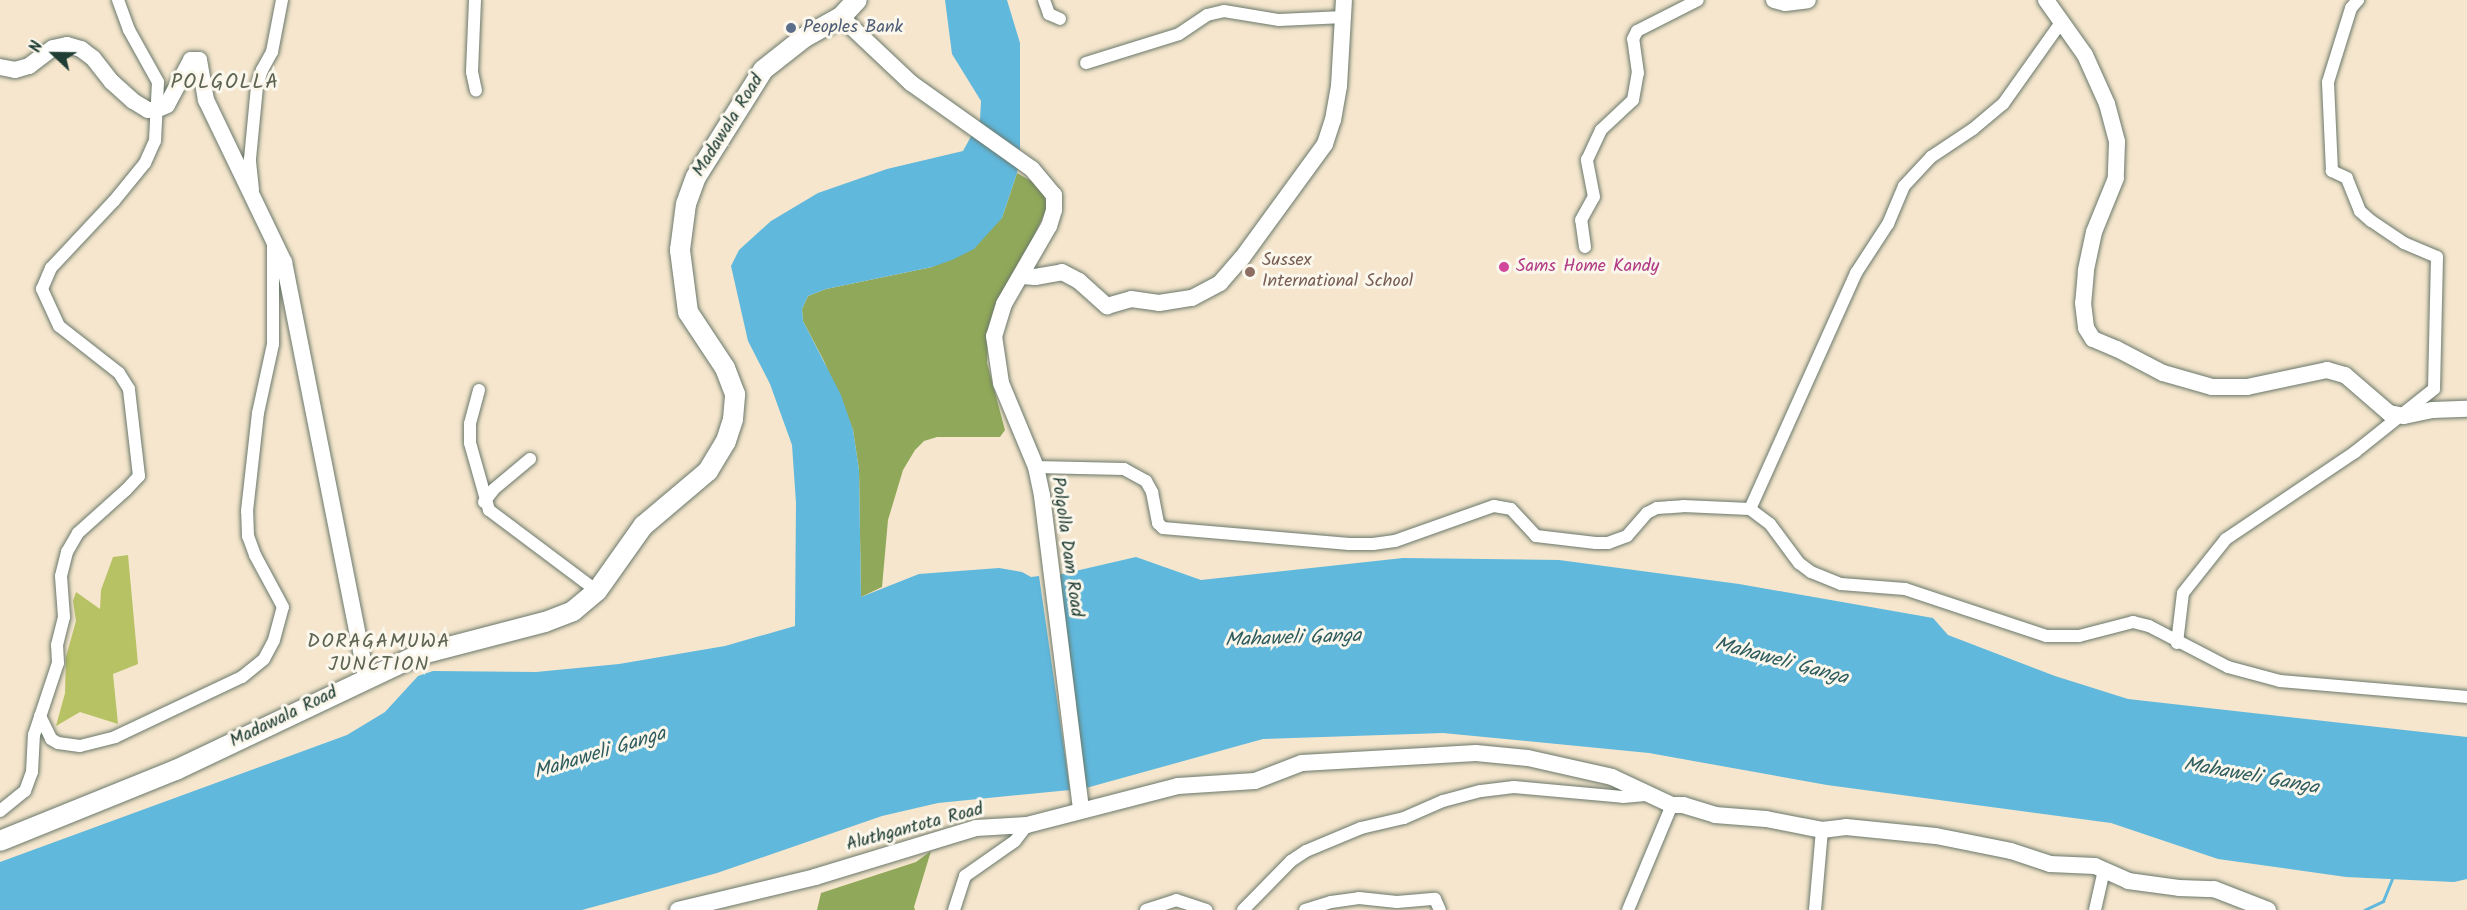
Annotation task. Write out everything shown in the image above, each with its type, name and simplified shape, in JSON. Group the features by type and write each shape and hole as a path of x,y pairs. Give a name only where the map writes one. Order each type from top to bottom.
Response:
{"main road":[{"name":"Madawala Road","path":"0,841 176,770 418,655 545,622 573,611 597,591 643,526 708,471 726,441 733,419 735,394 725,368 688,312 680,250 686,204 696,177 718,138 763,70 840,9 857,0"}],"street":[{"path":"0,811 25,791 32,772 34,735 58,663 57,645 64,617 61,576 67,552 78,533 139,476 129,389 119,373 60,326 42,290 51,267 114,201 146,163 155,141 158,82 129,30 117,0"},
{"path":"254,203 250,159 257,87 262,70 272,52 282,0"},
{"path":"475,0 472,72 476,91"},
{"path":"1044,0 1049,14 1060,19"},
{"path":"1585,247 1581,220 1594,197 1587,160 1601,130 1633,100 1638,73 1633,39 1637,31 1698,0"},
{"path":"1774,0 1785,3 1808,0"},
{"path":"2046,0 2085,55 2107,104 2117,142 2116,178 2097,223 2086,271 2083,303 2086,328 2094,339 2163,373 2212,387 2247,387 2327,370 2346,375 2390,413 2398,415 2467,409"},
{"path":"2177,643 2183,593 2226,539 2355,452 2398,415 2434,389 2437,257 2404,243 2371,221 2360,211 2347,178 2332,171 2328,82 2351,8 2358,0"},
{"path":"1022,276 1035,277 1062,272 1079,281 1107,306 1131,299 1159,303 1192,298 1220,283 1242,258 1325,144 1333,120 1339,86 1344,8 1279,20 1224,11 1207,15 1179,34 1086,63"},
{"name":"Polgolla Dam Road","path":"840,9 911,83 1038,175 1054,195 1054,210 1049,226 1000,313 994,336 995,352 1007,399 1036,467 1080,801"},
{"path":"1750,509 1856,273 1888,224 1904,186 1931,157 1973,129 2003,104 2062,21"},
{"path":"0,67 15,70 29,66 53,48 67,45 81,49 93,58 112,82 133,101 148,110 156,110 167,105 190,60 199,60 206,100 284,262 366,678"},
{"path":"39,716 51,739 58,743 80,746 115,737 242,677 264,659 274,640 283,607 255,555 248,536 247,511 258,413 273,344 273,236"},
{"path":"479,390 470,424 470,443 484,502 489,510 506,525 597,591"},
{"path":"484,502 494,489 530,459"},
{"path":"1036,467 1124,469 1146,481 1152,492 1158,523 1163,528 1349,544 1395,541 1494,506 1511,509 1536,536 1596,543 1608,543 1627,536 1647,513 1657,508 1683,506 1750,509 1770,524 1799,563 1811,572 1841,584 1905,589 2046,636 2079,636 2133,622 2149,626 2177,643 2228,667 2280,681 2467,697"},
{"name":"Aluthgantota Road","path":"682,910 815,877 976,828 1027,825 1080,801 1108,805 1178,786 1255,780 1302,763 1476,753 1528,758 1612,777 1672,805 1715,815 1766,819 1822,830 1846,827 1936,837 2011,851 2050,864 2095,866 2128,881 2179,888 2214,889 2268,910"},
{"path":"1243,910 1292,861 1306,851 1361,828 1404,818 1443,801 1481,791 1514,787 1623,797 1653,795"},
{"path":"1629,910 1672,805"},
{"path":"954,910 965,876 1015,841 1027,825"},
{"path":"1815,910 1822,830"},
{"path":"2095,910 2104,870"},
{"path":"1305,910 1331,902 1359,898 1397,902 1435,899 1440,910"},
{"path":"1146,910 1176,900 1206,910"}],"green space":[{"path":"1017,173 1040,186 1048,206 988,335 987,363 1005,430 1000,437 937,437 924,441 915,450 903,470 888,520 882,587 861,597 859,470 853,430 824,361 803,321 802,309 808,296 826,289 932,267 1002,218"},
{"path":"128,555 138,664 113,674 118,724 80,712 56,726 65,693 66,657 76,621 73,601 76,592 100,609 101,590 113,557"},
{"path":"931,851 915,910 817,910 821,893 916,862"}],"water":[{"name":"Mahaweli Ganga","path":"945,0 1007,0 1020,43 1020,155 1017,173 1002,218 974,249 952,260 932,267 826,289 808,296 802,309 803,321 841,395 853,430 859,470 861,597 919,574 999,568 1022,572 1031,577 1039,576 1070,790 938,803 882,816 717,873 582,910 0,910 0,862 347,735 385,712 418,676 433,671 536,672 619,664 725,646 795,626 796,503 792,445 770,384 748,341 731,266 739,250 771,221 818,193 887,169 963,151 980,120 981,101 952,54"},
{"name":"Mahaweli Ganga","path":"1136,557 1201,580 1403,558 1559,560 1739,584 1933,618 1948,635 2055,676 2128,699 2467,737 2467,879 2454,882 2346,877 2218,859 2111,823 1827,785 1649,753 1443,733 1263,739 1086,788 1058,575"}],"waterway":[{"path":"2364,910 2383,901 2392,879"}],"place":[{"name":"Peoples Bank","path":"791,28"},
{"name":"Sams Home Kandy","path":"1504,267"},
{"name":"Sussex International School","path":"1250,272"}],"district":[{"name":"POLGOLLA","path":"225,83"},
{"name":"DORAGAMUWA JUNCTION","path":"379,654"}]}
